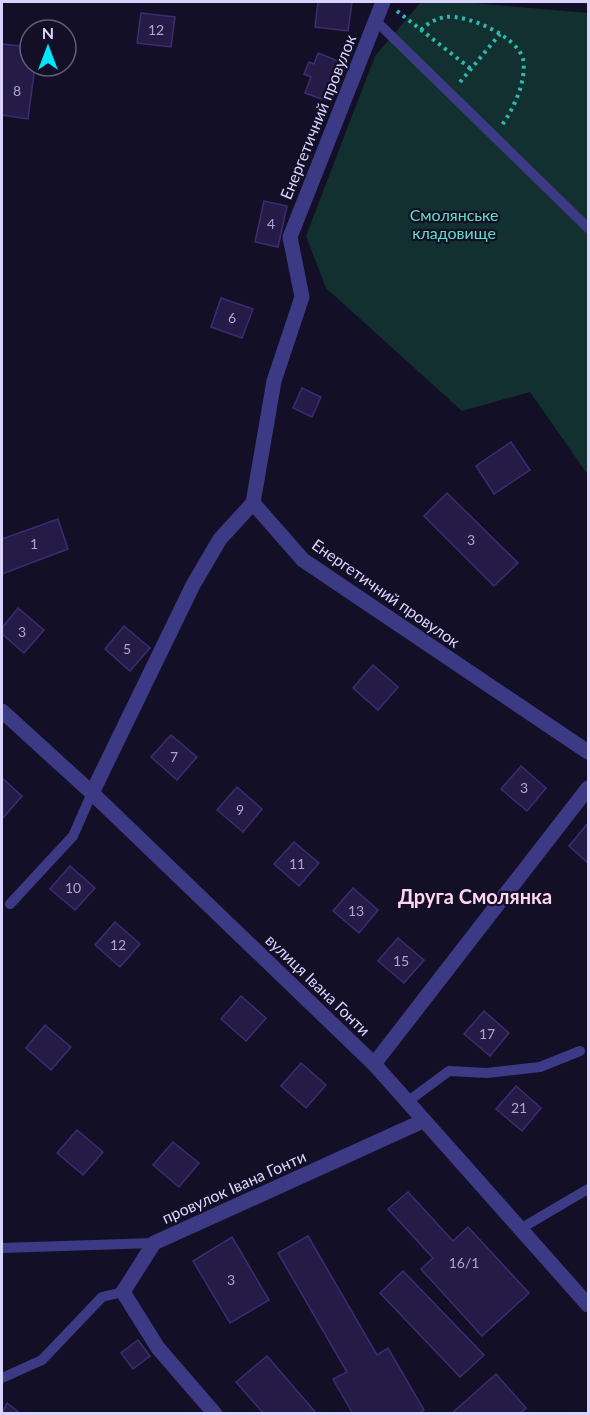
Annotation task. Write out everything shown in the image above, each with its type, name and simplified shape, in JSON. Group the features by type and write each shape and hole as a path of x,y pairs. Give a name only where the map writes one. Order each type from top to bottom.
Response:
{"street":[{"name":"Енергетичний провулок","path":"389,5 376,21 290,237 302,297 274,381 253,503 303,560 588,752"},
{"path":"92,793 193,585 220,539 253,503"},
{"name":"вулиця Івана Гонти","path":"2,711 92,793 374,1064 588,1305"},
{"path":"374,1064 588,788"},
{"name":"провулок Івана Гонти","path":"123,1293 154,1243 423,1121"},
{"path":"123,1293 158,1348 215,1413"}],"lane":[{"path":"376,21 588,228"},
{"path":"10,904 73,836 92,793"},
{"path":"407,1102 449,1071 487,1073 540,1067 580,1051"},
{"path":"520,1229 588,1189"},
{"path":"2,1248 154,1243"},
{"path":"2,1378 42,1360 102,1297 123,1293"}],"path":[{"path":"389,5 471,69"},
{"path":"420,30 431,21 447,17 481,23 500,34 522,56 524,69 511,111 494,136"},
{"path":"450,93 500,34"}],"green space":[{"name":"Смолянське кладовище","path":"421,2 462,2 588,13 588,475 530,392 462,411 326,288 306,236 375,56"}],"building":[{"path":"318,2 352,2 348,31 315,27"},
{"path":"141,13 175,17 171,47 137,43"},
{"path":"2,44 18,46 18,78 33,78 28,119 2,115"},
{"path":"318,53 343,63 328,101 305,93 311,77 304,74 309,62 314,64"},
{"path":"264,201 287,206 278,247 255,242"},
{"path":"221,298 253,309 242,338 211,327"},
{"path":"302,388 321,397 312,417 293,408"},
{"path":"511,442 530,470 494,494 476,466"},
{"path":"447,493 518,563 494,586 424,516"},
{"path":"58,519 68,549 2,574 2,539"},
{"path":"18,608 44,630 24,653 2,634 2,628"},
{"path":"124,626 150,648 130,671 105,649"},
{"path":"373,665 398,687 378,710 353,688"},
{"path":"171,735 197,757 177,780 151,757"},
{"path":"521,766 546,788 527,811 501,789"},
{"path":"2,778 22,796 2,819"},
{"path":"237,787 262,809 243,832 217,810"},
{"path":"588,823 588,863 569,846"},
{"path":"294,842 319,863 299,886 274,864"},
{"path":"70,866 95,888 75,910 50,889"},
{"path":"353,888 378,910 359,933 333,911"},
{"path":"115,922 140,944 120,967 95,945"},
{"path":"398,938 424,960 404,983 378,961"},
{"path":"241,996 266,1018 246,1041 221,1019"},
{"path":"484,1011 509,1033 490,1056 464,1034"},
{"path":"45,1025 71,1047 51,1070 26,1048"},
{"path":"301,1063 326,1085 306,1108 281,1086"},
{"path":"516,1086 541,1108 522,1131 496,1109"},
{"path":"77,1130 103,1152 83,1175 57,1153"},
{"path":"173,1142 199,1163 179,1187 153,1165"},
{"path":"408,1192 453,1241 468,1227 529,1293 482,1336 421,1269 433,1258 388,1209"},
{"path":"308,1236 377,1355 388,1348 424,1410 418,1414 353,1414 333,1379 347,1372 278,1253"},
{"path":"232,1237 269,1300 230,1323 193,1261"},
{"path":"403,1271 484,1355 460,1377 380,1293"},
{"path":"138,1340 150,1356 133,1369 121,1353"},
{"path":"267,1356 317,1414 264,1414 236,1382"},
{"path":"496,1374 526,1408 520,1414 451,1414"},
{"path":"7,1403 21,1414 2,1414"}],"district":[{"name":"Друга Смолянка","path":"475,897"}]}
